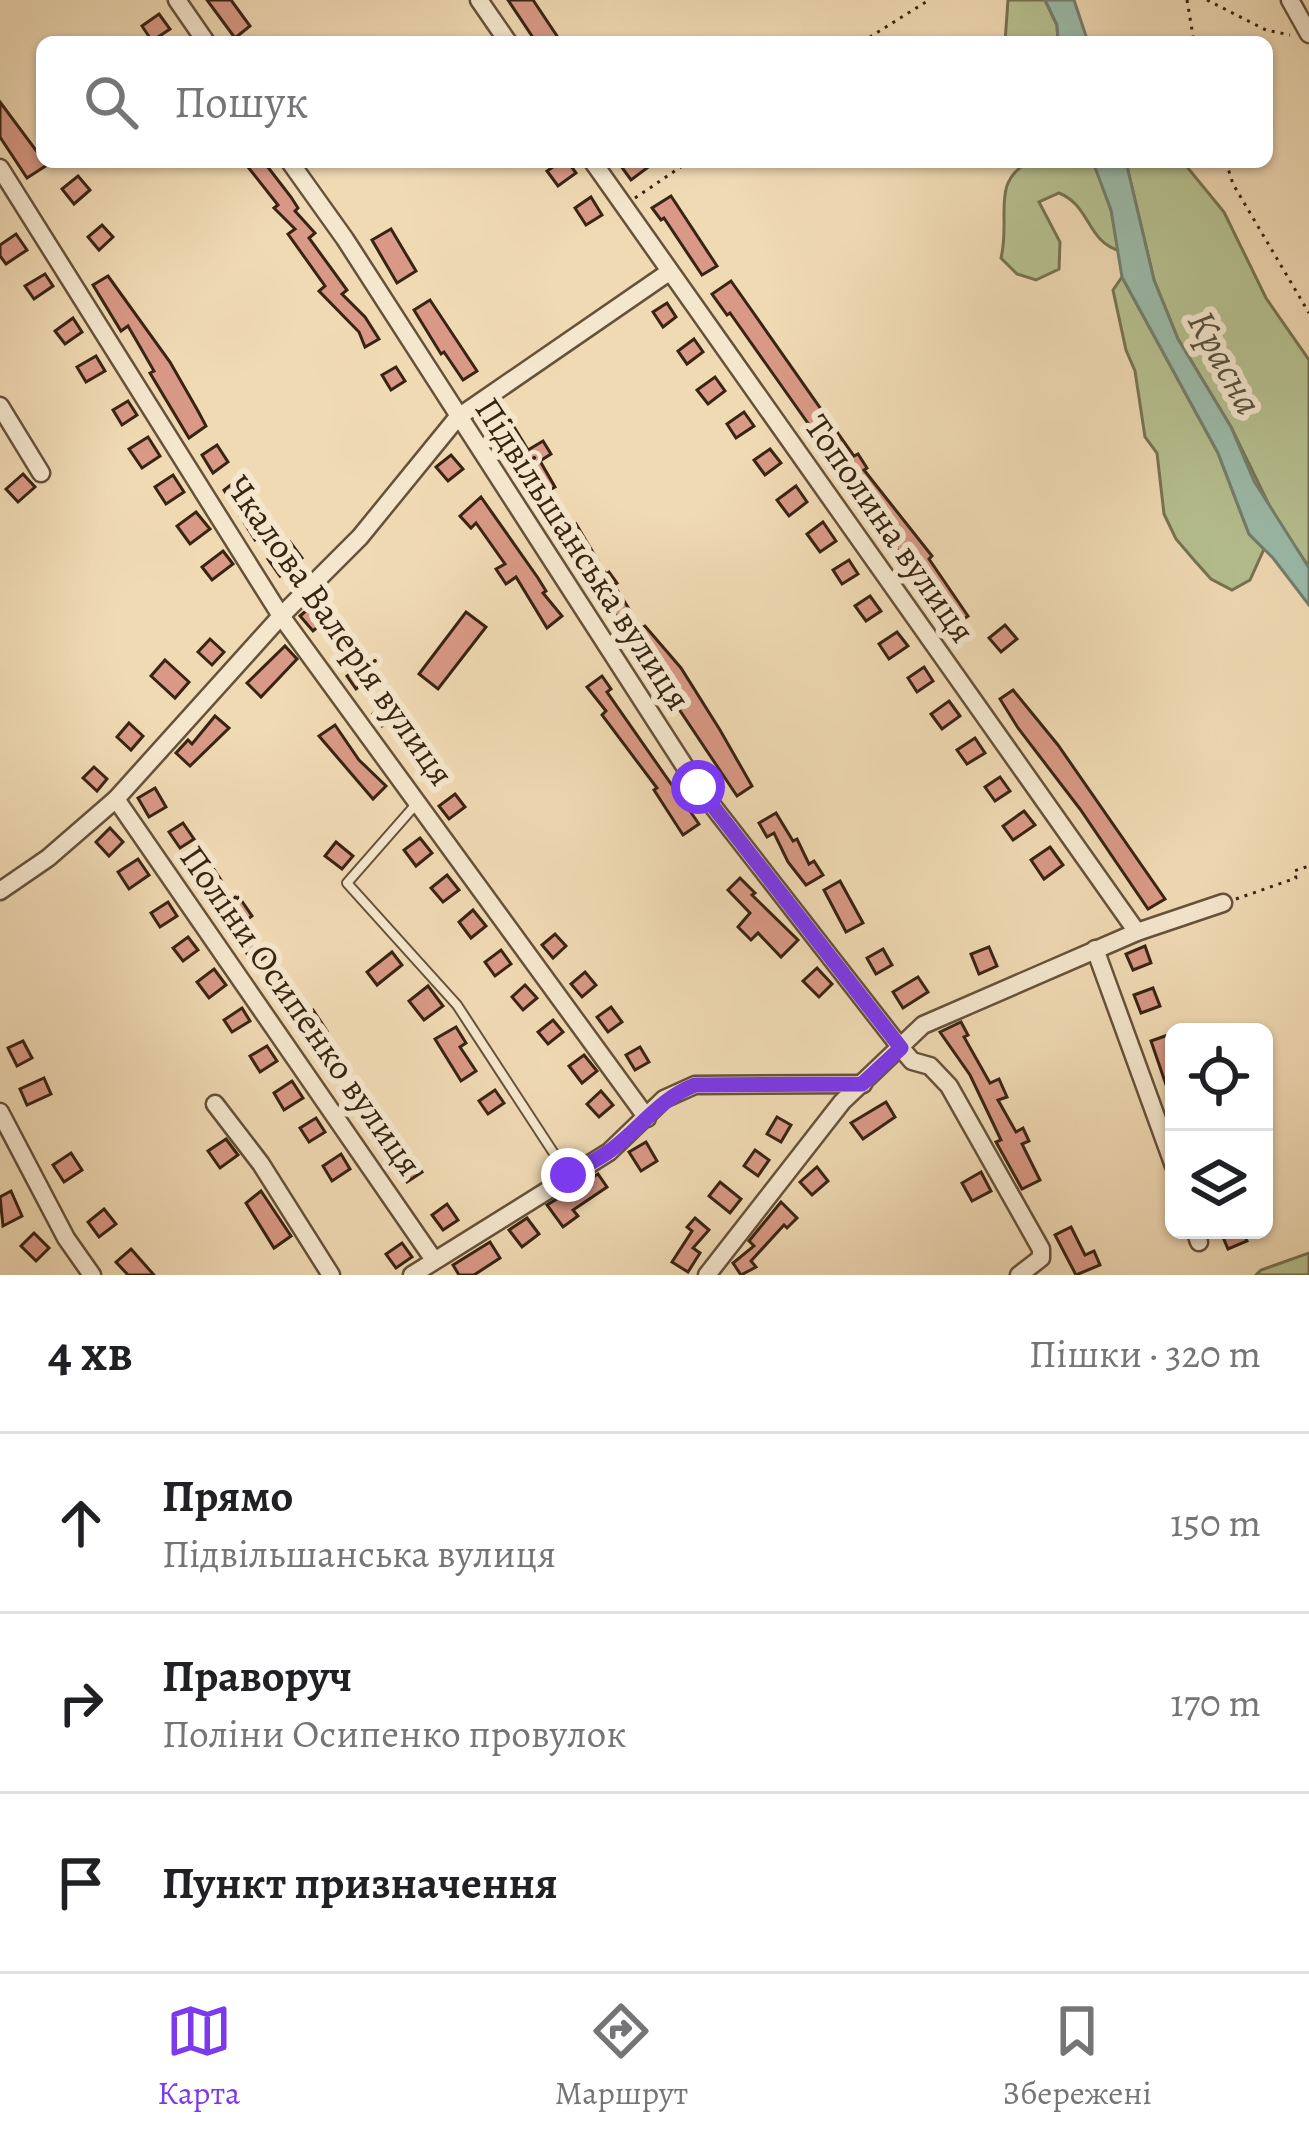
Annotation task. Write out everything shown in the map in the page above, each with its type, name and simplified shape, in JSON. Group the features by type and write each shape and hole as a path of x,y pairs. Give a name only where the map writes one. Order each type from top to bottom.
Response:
{"street":[{"path":"177,0 202,36"},
{"path":"478,0 504,36"},
{"path":"1290,0 1309,34"},
{"name":"Чкалова Валерія вулиця","path":"0,168 281,616 647,1118"},
{"name":"Підвільшанська вулиця","path":"294,168 345,239 698,787 901,1048 949,1086 1041,1249 1041,1258 1019,1275"},
{"name":"Тополина вулиця","path":"597,168 1137,932"},
{"path":"0,891 48,858 116,799 281,616 360,538 457,418 669,272"},
{"path":"0,406 41,472"},
{"name":"Поліни Осипенко вулиця","path":"116,799 434,1260"},
{"path":"707,1275 842,1102 923,1025 1137,932 1223,904"},
{"path":"1095,949 1165,1141"},
{"path":"412,1275 609,1152 664,1099 695,1085 862,1084"},
{"path":"215,1104 261,1164 331,1275"},
{"path":"0,1112 66,1238 92,1275"}],"lane":[{"path":"419,801 347,883 457,1005 568,1175"}],"path":[{"path":"871,36 928,0"},
{"path":"1187,0 1194,36"},
{"path":"1208,0 1266,30 1288,34"},
{"path":"624,206 679,168"},
{"path":"1229,168 1309,313"},
{"path":"1223,904 1296,878 1294,871 1309,866"}],"green space":[{"path":"1008,0 1045,0 1058,36 1005,36"},
{"path":"1096,168 1120,251 1101,240 1077,206 1059,193 1039,202 1060,242 1059,269 1036,280 1017,274 1001,258 1006,191 1017,170"},
{"path":"1127,168 1188,168 1224,212 1266,298 1309,360 1309,567 1276,519 1231,427 1178,339 1154,280"},
{"path":"1122,277 1218,453 1249,534 1264,549 1250,580 1232,590 1211,579 1194,560 1176,539 1164,514 1157,453 1145,437 1135,371 1113,290"},
{"path":"1309,1253 1309,1275 1256,1275 1261,1270"}],"shaded area":[{"path":"1045,0 1074,0 1086,36 1058,36"},
{"path":"1095,168 1127,168 1154,280 1178,339 1231,427 1254,481 1309,568 1309,605 1249,534 1218,453 1122,277 1111,210"}],"building":[{"path":"207,0 231,0 250,26 234,36"},
{"path":"508,0 533,0 557,36 532,36"},
{"path":"159,14 170,29 149,36 142,26"},
{"path":"0,102 36,150 36,168 42,168 27,178 0,137"},
{"path":"249,168 269,168 291,197 298,208 295,211 315,233 309,238 347,290 342,294 379,339 365,347 359,332 319,291 325,286 288,234 295,229 274,208 278,205"},
{"path":"572,168 576,173 558,186 547,171"},
{"path":"622,168 647,168 631,180"},
{"path":"78,176 90,190 74,204 62,189"},
{"path":"671,196 717,266 702,275 664,218 652,208"},
{"path":"591,197 602,215 586,225 575,208"},
{"path":"102,225 113,237 99,250 88,237"},
{"path":"391,229 416,271 397,283 372,240"},
{"path":"16,234 27,250 6,264 0,245"},
{"path":"45,274 53,286 34,299 25,286"},
{"path":"108,276 170,362 206,426 189,438 128,326 121,331 93,285"},
{"path":"731,281 854,456 858,454 864,470 932,556 929,559 968,616 952,627 712,294"},
{"path":"430,300 477,371 463,380 414,310"},
{"path":"667,303 676,317 663,327 653,312"},
{"path":"73,318 82,332 65,344 55,331"},
{"path":"694,339 703,352 687,364 678,351"},
{"path":"96,356 105,371 86,382 77,367"},
{"path":"396,367 405,381 391,390 382,375"},
{"path":"715,377 725,391 708,404 697,390"},
{"path":"128,401 137,415 122,425 113,410"},
{"path":"500,404 528,450 543,441 551,454 540,461 555,487 539,496 485,414"},
{"path":"744,412 754,426 736,438 727,424"},
{"path":"148,437 160,456 142,468 129,449"},
{"path":"217,445 228,462 213,473 202,455"},
{"path":"770,449 781,463 765,475 754,460"},
{"path":"451,455 463,469 448,481 436,467"},
{"path":"23,474 35,487 18,502 6,489"},
{"path":"173,475 184,492 166,504 155,487"},
{"path":"241,477 275,527 255,540 224,490"},
{"path":"796,486 807,502 789,516 777,500"},
{"path":"481,497 562,616 547,628 516,577 506,584 496,569 505,564 476,523 471,528 460,516"},
{"path":"196,512 210,529 190,544 177,526"},
{"path":"823,522 836,541 820,552 807,534"},
{"path":"576,524 641,628 645,626 681,668 720,730 752,786 737,796 562,534"},
{"path":"290,542 302,558 280,576 268,559"},
{"path":"223,551 233,564 212,580 202,567"},
{"path":"849,560 858,574 842,584 833,570"},
{"path":"870,596 881,611 866,621 855,606"},
{"path":"316,602 329,617 313,631 300,616"},
{"path":"466,612 486,627 438,689 419,674"},
{"path":"1005,625 1017,639 1001,652 989,638"},
{"path":"897,632 908,646 889,659 879,644"},
{"path":"210,639 224,652 212,665 198,652"},
{"path":"285,646 297,659 261,697 247,683"},
{"path":"165,660 189,682 175,698 151,676"},
{"path":"362,665 371,678 356,689 347,676"},
{"path":"924,667 933,681 917,692 908,678"},
{"path":"602,676 611,689 607,692 699,824 683,835 657,788 602,715 606,711 587,687"},
{"path":"1013,690 1058,745 1165,899 1148,909 1000,699"},
{"path":"949,701 960,716 942,729 931,714"},
{"path":"387,703 396,716 382,726 373,714"},
{"path":"215,716 229,728 190,766 176,753 188,740 192,744"},
{"path":"129,723 143,736 131,750 117,737"},
{"path":"335,725 359,760 386,786 373,799 319,736"},
{"path":"975,738 985,753 967,764 957,750"},
{"path":"94,767 107,779 97,791 83,778"},
{"path":"1000,777 1010,791 995,801 985,787"},
{"path":"155,788 166,807 149,817 138,798"},
{"path":"455,794 465,807 449,819 439,806"},
{"path":"1024,811 1035,825 1013,840 1003,826"},
{"path":"776,813 809,864 814,861 823,875 806,885 774,833 767,837 759,823"},
{"path":"183,823 194,839 180,848 169,832"},
{"path":"110,828 123,842 109,856 96,842"},
{"path":"420,838 432,853 416,866 404,850"},
{"path":"336,842 353,856 342,869 325,856"},
{"path":"1050,847 1063,865 1044,879 1031,860"},
{"path":"138,859 149,875 129,889 118,872"},
{"path":"211,865 221,880 205,891 195,876"},
{"path":"447,875 459,890 443,902 431,888"},
{"path":"740,878 798,940 781,957 758,933 751,940 738,927 750,913 728,890"},
{"path":"840,881 863,923 846,932 824,890"},
{"path":"239,897 252,916 233,930 219,911"},
{"path":"168,902 177,916 160,927 151,913"},
{"path":"473,910 486,926 471,938 459,922"},
{"path":"555,934 566,946 553,958 542,945"},
{"path":"188,937 198,950 183,961 173,948"},
{"path":"256,940 268,954 256,964 244,950"},
{"path":"1145,946 1151,963 1133,970 1126,954"},
{"path":"989,947 997,966 979,974 971,954"},
{"path":"883,949 892,965 876,974 867,958"},
{"path":"501,950 511,964 495,976 485,962"},
{"path":"392,952 402,965 377,985 367,972"},
{"path":"817,968 832,984 819,997 803,981"},
{"path":"214,969 226,985 209,998 197,982"},
{"path":"585,972 596,985 582,997 571,984"},
{"path":"282,975 292,988 278,998 268,985"},
{"path":"918,977 928,992 903,1008 893,992"},
{"path":"525,985 537,998 523,1010 512,997"},
{"path":"428,986 443,1006 424,1020 409,1001"},
{"path":"1153,988 1160,1006 1141,1013 1134,995"},
{"path":"611,1007 622,1022 608,1032 597,1017"},
{"path":"242,1008 250,1021 232,1032 224,1020"},
{"path":"313,1010 327,1031 309,1042 296,1021"},
{"path":"553,1020 563,1032 548,1044 538,1032"},
{"path":"961,1022 968,1035 964,1037 990,1083 999,1079 1007,1097 998,1100 1016,1132 1023,1128 1029,1141 1022,1144 1040,1180 1022,1189 996,1142 1001,1140 970,1075 940,1032"},
{"path":"456,1027 466,1043 460,1047 476,1071 461,1081 435,1039"},
{"path":"1165,1036 1165,1082 1151,1041"},
{"path":"23,1041 32,1058 17,1066 8,1048"},
{"path":"267,1046 277,1061 260,1072 250,1056"},
{"path":"640,1047 649,1062 635,1070 626,1055"},
{"path":"584,1055 597,1071 582,1083 569,1066"},
{"path":"44,1078 51,1094 27,1105 20,1089"},
{"path":"292,1081 303,1098 284,1110 274,1093"},
{"path":"364,1086 374,1103 359,1112 349,1096"},
{"path":"495,1090 504,1103 488,1114 479,1101"},
{"path":"601,1091 613,1105 599,1117 587,1104"},
{"path":"886,1102 895,1117 863,1139 851,1123"},
{"path":"777,1117 791,1125 781,1142 767,1134"},
{"path":"316,1118 325,1132 309,1142 300,1128"},
{"path":"388,1121 400,1138 384,1149 372,1132"},
{"path":"226,1139 238,1155 220,1168 208,1151"},
{"path":"646,1142 657,1161 641,1171 629,1152"},
{"path":"755,1150 769,1160 758,1176 744,1166"},
{"path":"71,1153 82,1170 64,1182 53,1165"},
{"path":"341,1154 350,1169 332,1181 323,1166"},
{"path":"413,1159 422,1172 407,1182 398,1169"},
{"path":"817,1167 828,1181 812,1195 800,1182"},
{"path":"981,1172 991,1191 972,1201 962,1183"},
{"path":"598,1174 607,1187 573,1210 578,1216 563,1227 547,1205"},
{"path":"720,1182 741,1199 730,1213 709,1196"},
{"path":"11,1191 22,1216 3,1226 0,1197"},
{"path":"261,1191 291,1236 274,1248 246,1203"},
{"path":"781,1202 797,1218 787,1228 784,1225 751,1261 756,1267 741,1275 733,1263 754,1246 749,1241"},
{"path":"447,1204 458,1220 443,1230 432,1215"},
{"path":"104,1209 116,1224 99,1237 88,1222"},
{"path":"527,1218 539,1234 522,1247 509,1230"},
{"path":"695,1218 709,1230 693,1248 700,1253 688,1272 672,1262"},
{"path":"1071,1227 1085,1255 1094,1251 1100,1265 1076,1275 1055,1235"},
{"path":"34,1233 49,1248 36,1261 21,1246"},
{"path":"1224,1239 1246,1239 1247,1241 1228,1249"},
{"path":"490,1242 500,1258 474,1275 459,1275 453,1265"},
{"path":"402,1243 412,1257 396,1268 386,1254"},
{"path":"131,1249 154,1275 128,1275 116,1262"}],"route":[{"path":"568,1175 609,1152 664,1099 679,1091 695,1085 862,1084 901,1048 698,787"}],"water label":[{"name":"Красна","path":"1226,362"}]}
